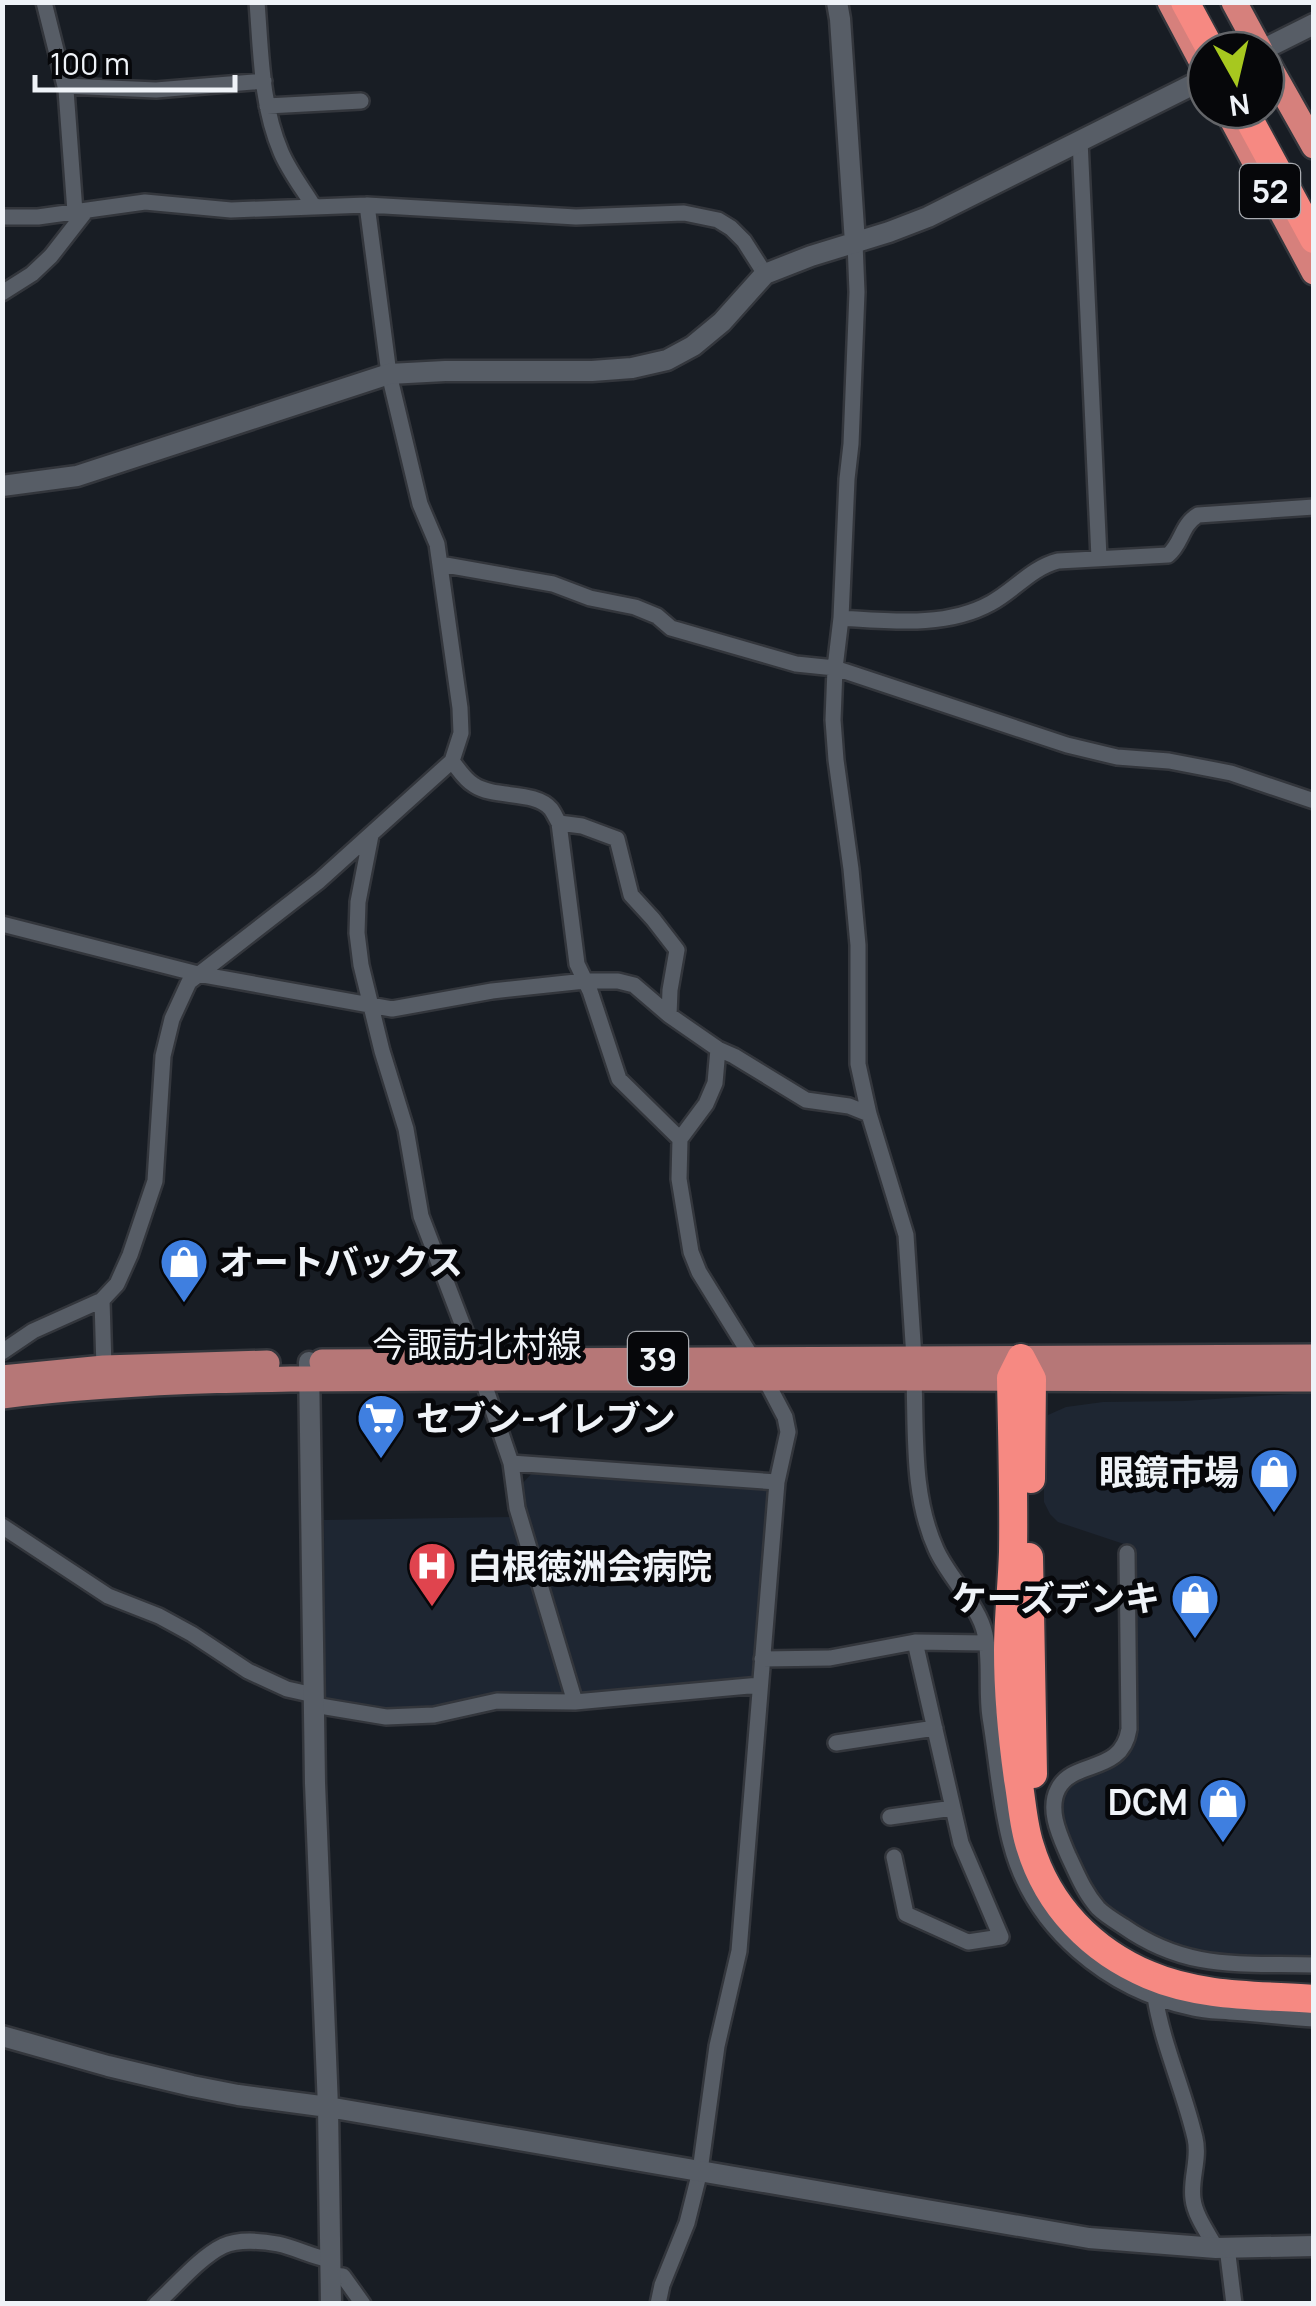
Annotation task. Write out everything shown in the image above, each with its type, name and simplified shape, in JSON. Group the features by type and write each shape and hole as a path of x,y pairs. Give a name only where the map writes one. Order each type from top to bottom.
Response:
{"highway":[{"path":"1170,2 1186,32"},
{"path":"1185,2 1200,30"},
{"path":"1196,2 1211,30"},
{"path":"1234,2 1250,30"},
{"name":"52","path":"1286,96 1314,146"},
{"name":"52","path":"1238,130 1314,272"},
{"path":"1255,130 1314,239"},
{"path":"1265,130 1314,219"},
{"path":"1022,1372 1034,1788 1042,1840 1051,1864 1078,1907 1133,1954 1157,1965 1218,1979 1314,1986"},
{"path":"1022,1372 1008,1649 1010,1722 1024,1818 1038,1869 1066,1916 1084,1934 1126,1964 1151,1976 1216,1992 1314,1999"}],"main road":[{"name":"今諏訪北村線","path":"1022,1372 1314,1356"},
{"name":"今諏訪北村線","path":"2,1378 206,1364 309,1371"},
{"name":"今諏訪北村線","path":"2,1396 309,1371 914,1368 1314,1379"}],"street":[{"path":"2,293 52,256 80,211 65,86 44,2"},
{"path":"257,2 267,106 282,154 314,208"},
{"path":"837,2 857,292 842,618 833,720 858,945 858,1064 906,1235 918,1488 924,1519 938,1554 982,1624 987,1700 1010,1842 1034,1899 1058,1933 1116,1980 1155,1997 1194,2009 1314,2019"},
{"path":"1286,38 1314,24"},
{"path":"65,86 156,90 264,81"},
{"path":"2,486 78,476 389,374 592,371 667,360 693,346 722,322 766,274 928,217 1186,88"},
{"path":"267,106 361,101"},
{"path":"1080,140 1099,558"},
{"path":"2,216 38,217 146,202 231,210 367,205 576,217 702,214 732,228 766,274"},
{"path":"2,1352 33,1331 102,1300 117,1284 155,1182 163,1056 188,982 319,882 452,761 460,734 460,708 437,544 420,504 389,374 367,205"},
{"path":"842,618 908,622 962,614 990,604 1044,564 1168,555 1176,549 1188,520 1198,515 1314,507"},
{"path":"440,564 553,584 590,598 635,607 658,616 671,628 712,642 796,664 835,668 1068,745 1117,757 1169,761 1232,773 1314,801"},
{"path":"452,761 476,787 540,801 550,808 558,823 577,964 619,1079 680,1138"},
{"path":"558,823 582,826 617,839 631,895 677,950 669,1015"},
{"path":"371,834 358,902 362,965 406,1129 422,1216 511,1464 517,1508 575,1702"},
{"path":"2,924 198,974 392,1010 492,991 618,981 634,985 718,1049 806,1100 849,1106 869,1114"},
{"path":"658,2304 687,2223 700,2171 718,2046 739,1951 777,1482 788,1432 785,1417 698,1272 691,1252 679,1179 680,1138 706,1104 714,1084 718,1049"},
{"path":"102,1300 104,1368"},
{"path":"309,1371 331,2304"},
{"path":"511,1464 777,1482"},
{"path":"2,1526 108,1596 176,1625 248,1671 314,1700 386,1717 434,1715 497,1700 575,1702 760,1685"},
{"path":"1127,1554 1127,1741 1115,1756 1064,1780 1056,1791 1054,1804 1054,1817 1078,1880 1098,1908 1172,1954 1218,1962 1314,1965"},
{"path":"762,1660 830,1658 915,1642 986,1643"},
{"path":"894,1857 906,1914 968,1942 1001,1937 961,1843 915,1642"},
{"path":"836,1744 935,1728"},
{"path":"890,1817 953,1808"},
{"path":"1155,1997 1160,2031 1196,2140 1192,2196 1195,2208 1221,2248 1234,2304"},
{"path":"2,2036 238,2096 328,2107 1089,2238 1221,2248 1314,2246"},
{"path":"156,2304 208,2257 224,2246 242,2242 301,2249 343,2276 362,2304"}],"shaded area":[{"path":"1313,1395 1313,1958 1199,1953 1150,1938 1109,1909 1096,1895 1060,1825 1061,1793 1073,1780 1122,1758 1131,1747 1134,1551 1130,1546 1058,1522 1050,1514 1044,1502 1038,1447 1048,1415 1066,1407"},
{"path":"534,1471 777,1482 760,1685 575,1702 519,1487"},
{"name":"白根徳洲会病院","path":"511,1517 567,1697 521,1696 398,1711 344,1708 325,1700 324,1520"}],"place":[{"name":"オートバックス","path":"184,1304"},
{"name":"セブン-イレブン","path":"381,1460"},
{"name":"眼鏡市場","path":"1274,1514"},
{"name":"白根徳洲会病院","path":"432,1608"},
{"name":"ケーズデンキ","path":"1195,1640"},
{"name":"DCM","path":"1223,1844"}]}
